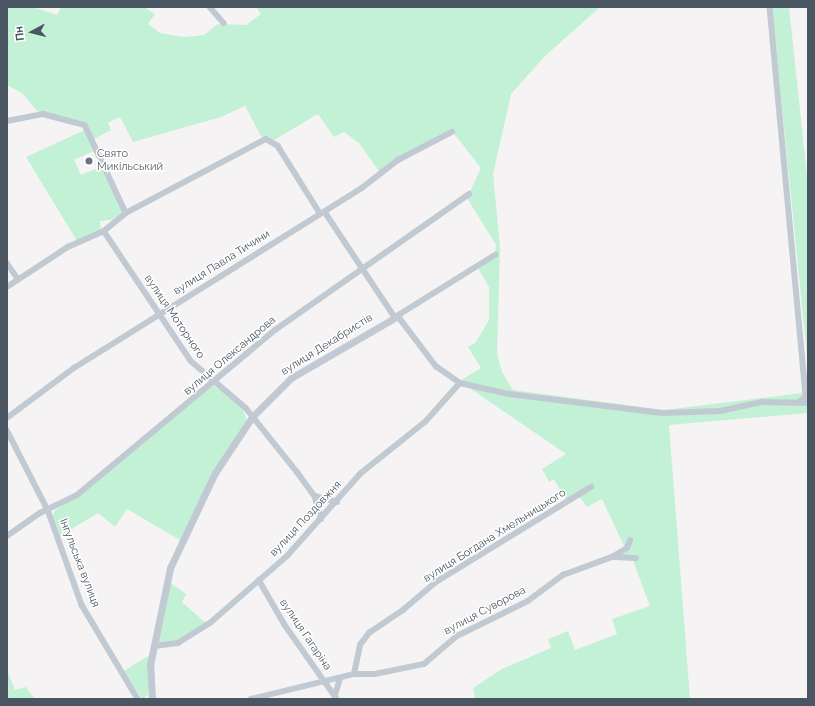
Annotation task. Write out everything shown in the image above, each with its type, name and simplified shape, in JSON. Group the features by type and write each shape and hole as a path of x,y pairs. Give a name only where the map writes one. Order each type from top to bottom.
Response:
{"street":[{"path":"210,7 224,23"},
{"path":"7,287 68,247 104,231 126,213 266,139 278,146 322,212 396,316 436,366 460,383 509,394 662,414 720,411 762,402 799,403 807,401 770,7"},
{"path":"7,121 43,114 85,125 126,213"},
{"name":"вулиця Павла Тичини","path":"7,418 28,399 160,314 373,181 398,160 452,132"},
{"name":"вулиця Олександрова","path":"7,536 48,510 82,492 213,382 362,267 469,194"},
{"name":"вулиця Моторного","path":"104,231 191,361 213,382 242,404 315,496 321,519"},
{"name":"вулиця Декабристів","path":"152,699 149,680 154,646 173,559 206,488 252,417 291,378 496,255"},
{"path":"7,263 18,279"},
{"name":"вулиця Поздовжня","path":"154,646 178,643 194,635 259,580 321,519 368,467 426,422 460,383"},
{"name":"Інгульська вулиця","path":"7,430 48,510 82,605 138,699"},
{"name":"вулиця Богдана Хмельницького","path":"354,674 360,645 369,633 403,610 436,582 591,487"},
{"path":"315,496 337,502"},
{"name":"вулиця Суворова","path":"251,699 281,689 326,683 354,674 375,674 424,664 456,636 528,601 552,581 586,564 612,557 627,548 630,541"},
{"name":"вулиця Суворова","path":"612,557 636,558"},
{"name":"вулиця Гагаріна","path":"259,580 284,626 336,697"},
{"path":"336,697 340,679"}],"green space":[{"path":"7,7 32,7 57,15 61,7 144,7 155,14 148,24 160,33 184,37 204,35 218,24 246,25 261,14 256,7 600,7 544,57 511,94 493,174 500,247 497,354 502,372 513,390 664,410 802,393 805,388 767,7 770,7 807,380 805,396 801,400 679,412 510,393 460,381 481,368 468,347 476,342 489,320 489,287 478,268 495,253 496,245 467,198 481,168 452,131 381,174 359,143 344,132 334,137 318,114 274,140 262,138 245,106 221,117 133,142 120,117 108,123 111,130 94,139 89,129 39,113 23,94 7,85"},
{"path":"772,7 789,7 808,185 808,366"},
{"path":"87,129 96,150 74,160 81,175 103,166 123,213 111,220 100,221 101,230 77,241 26,157"},
{"path":"213,385 241,405 247,421 180,540 127,509 115,527 98,513 60,536 53,515 55,510 78,496"},
{"path":"468,387 662,415 762,404 808,405 808,413 669,425 690,699 475,699 473,688 502,669 551,648 548,639 568,631 575,650 617,634 612,619 650,606 632,558 612,558 625,548 602,499 587,507 578,495 567,502 554,479 549,482 542,469 566,454"},
{"path":"169,582 186,594 182,602 207,624 184,640 158,644"},
{"path":"151,654 148,695 142,699 124,671"},
{"path":"7,670 15,690 26,687 35,699 7,699"}],"place":[{"name":"Свято Микільський","path":"89,161"}]}
